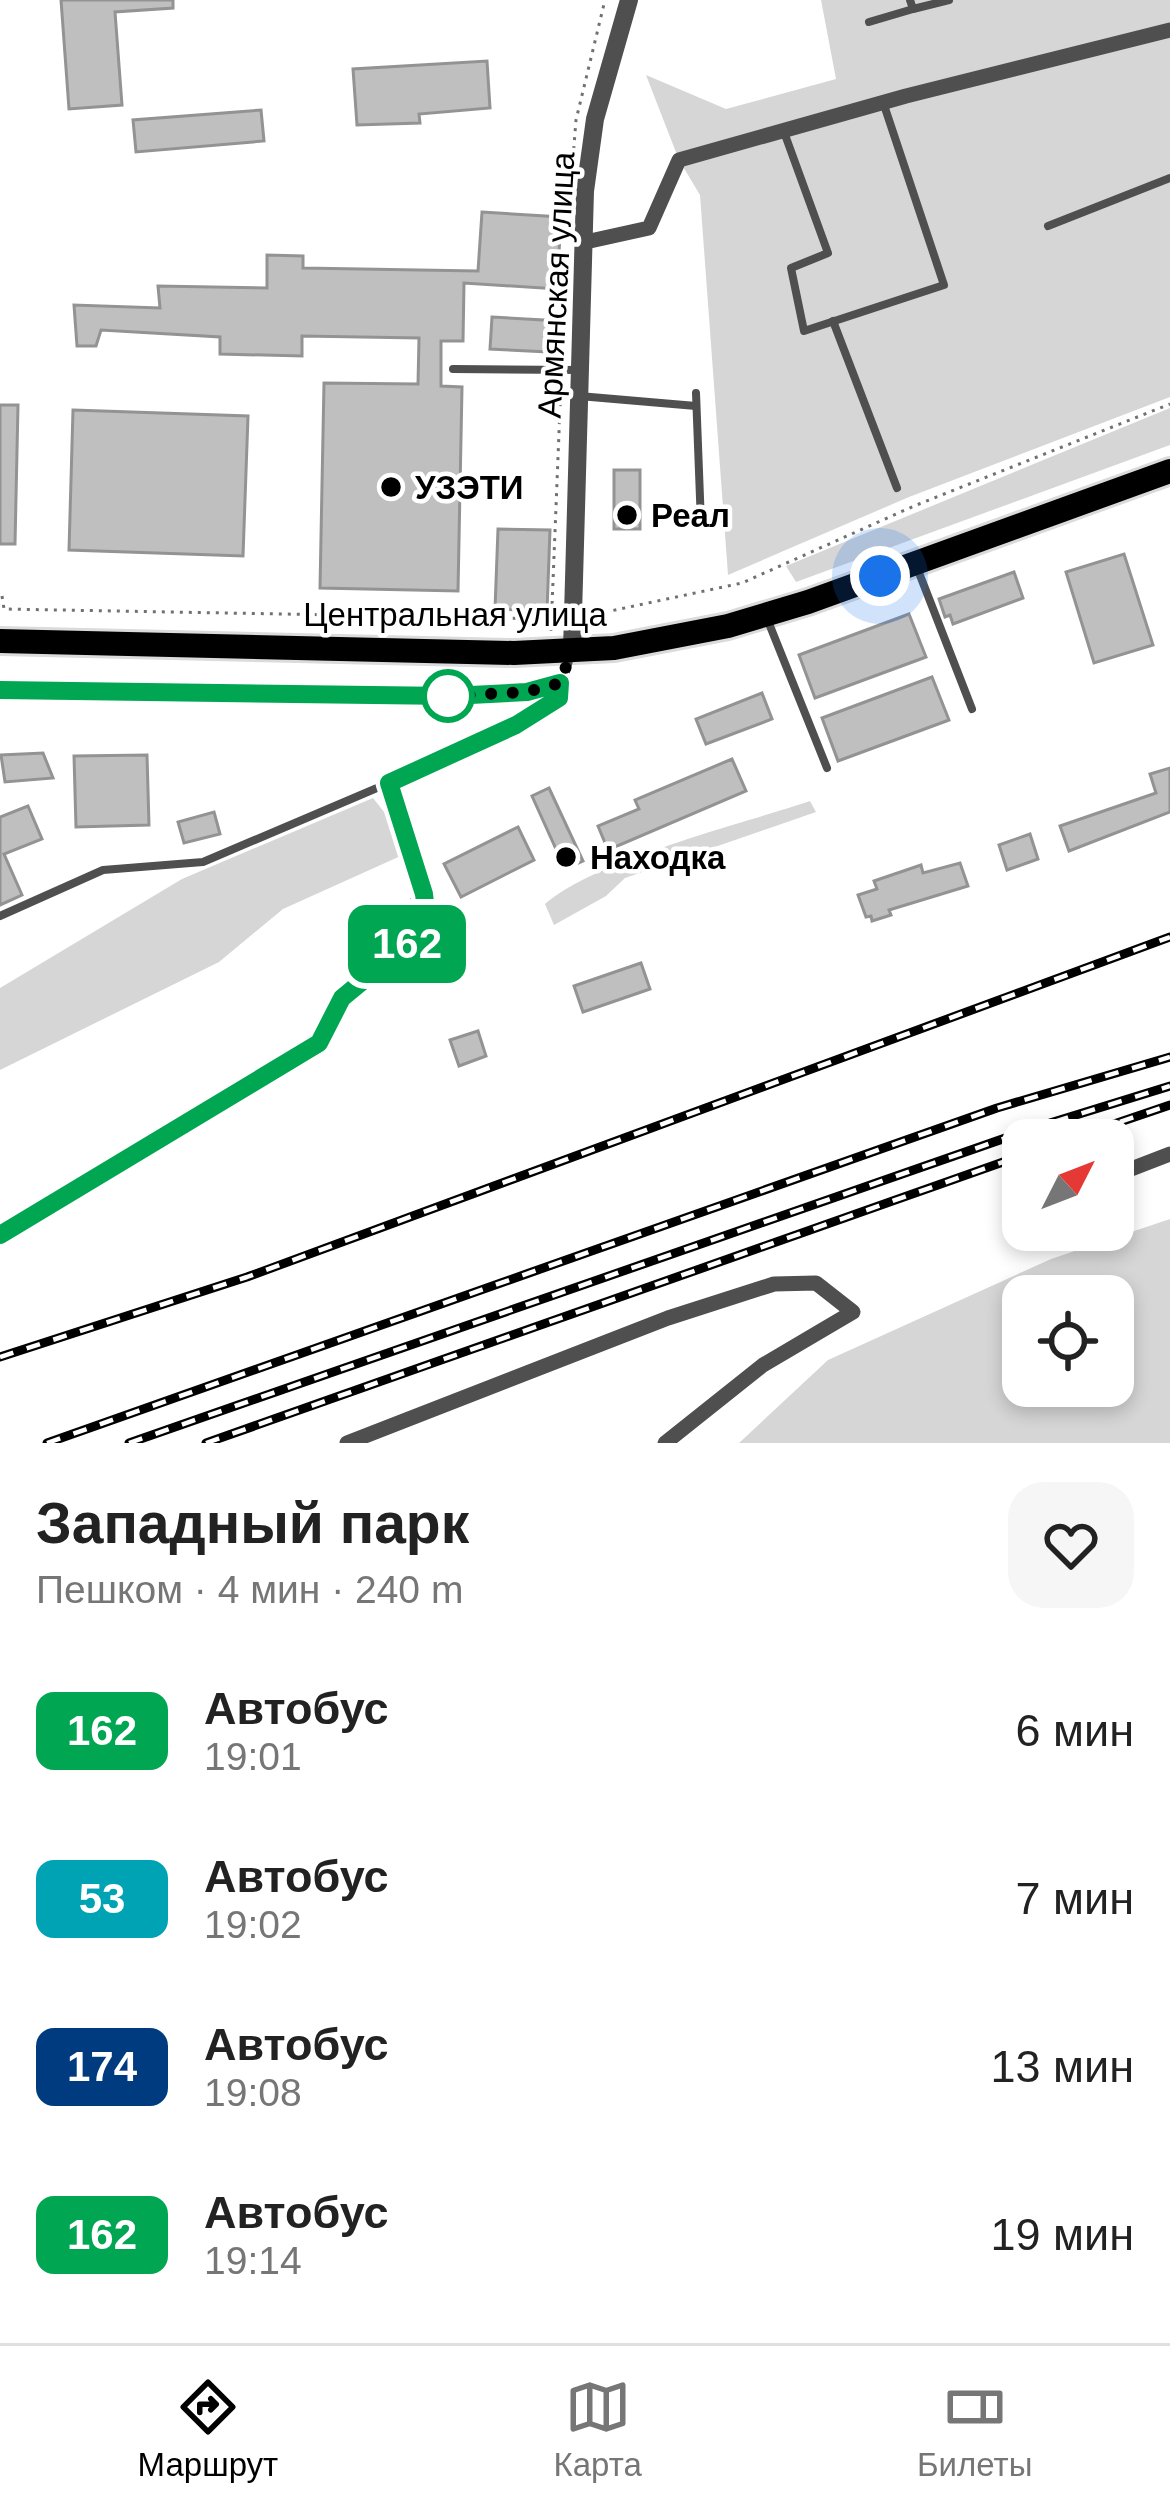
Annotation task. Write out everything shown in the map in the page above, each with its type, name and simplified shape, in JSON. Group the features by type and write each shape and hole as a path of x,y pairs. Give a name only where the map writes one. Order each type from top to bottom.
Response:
{"main road":[{"name":"Центральная улица","path":"0,641 490,653 667,640 765,615 1170,471"}],"street":[{"name":"Армянская улица","path":"572,650 580,243 596,119 629,0"},
{"path":"580,243 650,227 679,160 883,102 1170,30"},
{"path":"1134,1168 1170,1154"},
{"path":"347,1443 668,1318 774,1284 816,1283 853,1312 763,1365 664,1443"}],"lane":[{"path":"869,22 911,5 949,0"},
{"path":"784,131 828,253 791,268 804,331 944,285 883,102"},
{"path":"1048,226 1170,178"},
{"path":"833,322 897,488"},
{"path":"453,368 578,370"},
{"path":"696,393 701,524"},
{"path":"578,396 696,406"},
{"path":"916,563 972,709"},
{"path":"765,615 827,768"},
{"path":"0,926 3,915 103,870 203,862 516,725 559,698 572,650"},
{"path":"0,690 451,696 527,692 560,683"},
{"path":"389,783 424,894 430,962"},
{"path":"389,917 424,894"},
{"path":"0,1235 319,1043 342,998 428,927"}],"path":[{"path":"2,596 4,609 28,610 515,620 573,617 742,584 914,506 1170,404"}],"shaded area":[{"path":"821,0 1170,0 1170,397 909,497 728,575 700,195 679,160 646,75 726,109 836,79"},
{"path":"1170,408 1170,445 796,582 786,566"},
{"path":"373,798 400,832 405,854 283,909 219,962 0,1070 0,988 182,879"},
{"path":"810,801 816,812 625,878 606,896 554,925 545,904 598,873"},
{"path":"1170,1219 1170,1443 739,1443 828,1360 1002,1281 1002,1407 1134,1407 1134,1275 1016,1275 1075,1251 1134,1251 1134,1231"}],"building":[{"path":"61,0 173,0 173,8 115,12 122,105 69,109"},
{"path":"487,61 490,108 419,114 420,123 357,125 353,69"},
{"path":"261,110 264,141 136,152 133,120"},
{"name":"УЗЭТИ","path":"482,212 561,217 557,289 464,283 463,341 441,341 441,386 462,387 458,591 320,588 324,383 418,384 419,338 302,336 302,356 220,354 220,337 101,330 96,346 77,346 74,305 160,308 158,286 267,288 267,255 303,256 303,268 478,271"},
{"path":"492,317 561,321 560,360 548,359 548,352 490,349"},
{"path":"0,405 18,405 15,544 0,544"},
{"path":"73,410 248,416 243,556 69,550"},
{"path":"614,470 640,470 640,529 614,529"},
{"path":"498,529 550,530 547,611 495,609"},
{"path":"1124,554 1153,645 1094,663 1066,572"},
{"path":"1014,572 1023,598 953,624 950,615 945,617 939,599"},
{"path":"909,614 926,657 815,698 799,655"},
{"path":"932,677 949,720 838,761 822,718"},
{"path":"762,693 772,719 706,744 696,719"},
{"path":"43,753 53,778 5,782 1,755"},
{"path":"147,755 149,825 76,827 74,756"},
{"path":"732,759 746,791 608,850 598,826 639,809 635,800"},
{"path":"1170,768 1170,812 1069,851 1060,826 1156,793 1150,774"},
{"path":"549,788 583,861 565,869 532,796"},
{"path":"28,806 42,839 4,854 22,895 0,905 0,817"},
{"path":"214,812 220,834 184,843 178,822"},
{"path":"518,827 534,860 461,897 444,864"},
{"path":"1030,834 1038,859 1007,870 999,845"},
{"path":"960,863 968,886 889,910 891,915 872,921 871,916 866,917 858,895 877,889 874,881 921,865 923,873"},
{"path":"641,963 650,989 583,1012 574,986"},
{"path":"478,1031 486,1056 459,1066 450,1040"}],"railway":[{"path":"0,1357 247,1277 1170,937"},
{"path":"47,1443 997,1108 1170,1057"},
{"path":"129,1443 1037,1127 1170,1086"},
{"path":"1129,1119 1170,1105"},
{"path":"206,1443 1002,1162"}],"bus line":[{"name":"162","path":"0,690 451,696 527,692 560,683 559,698 516,725 389,783 424,894 428,927 342,998 319,1043 0,1235"}],"place":[{"name":"УЗЭТИ","path":"391,487"},
{"name":"Реал","path":"627,515"},
{"name":"Находка","path":"566,857"}],"route":[{"path":"448,696 527,692 560,683 572,650 667,640 728,626 880,576"}]}
